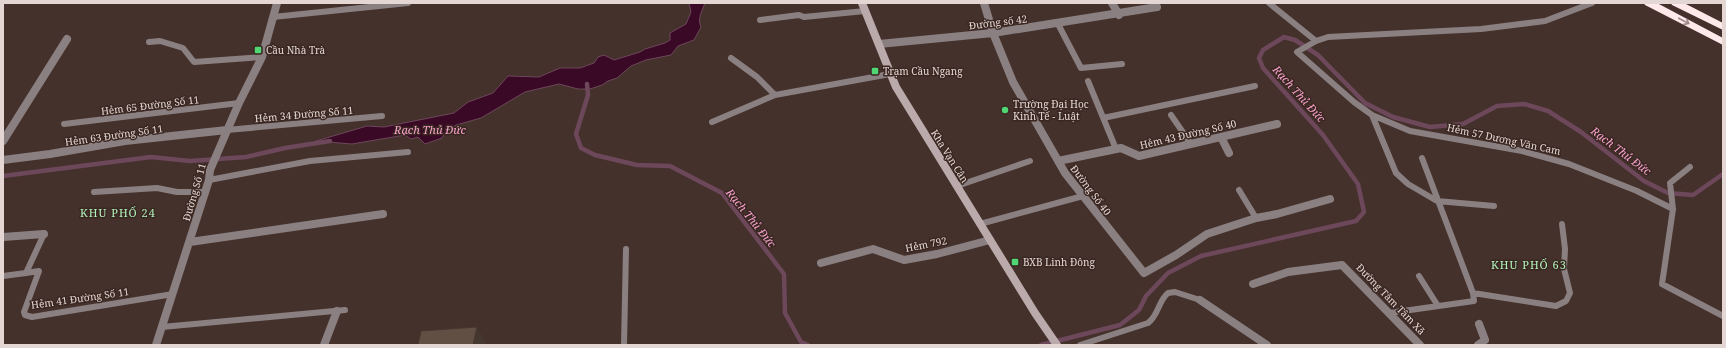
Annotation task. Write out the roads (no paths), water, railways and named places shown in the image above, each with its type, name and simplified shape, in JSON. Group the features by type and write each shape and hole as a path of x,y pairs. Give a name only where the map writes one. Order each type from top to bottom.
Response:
{"highway":[{"path":"1649,3 1723,42"},
{"path":"1676,3 1723,27"}],"main road":[{"name":"Kha Vạn Cân","path":"864,5 896,88 1035,313 1057,345"}],"street":[{"name":"Đường Số 11","path":"156,345 206,192 210,170 239,103 262,57 277,3"},
{"name":"Đường Số 40","path":"984,3 993,33 1013,82 1065,174 1144,273 1176,255 1208,234 1256,218"},
{"path":"1112,3 1119,15"},
{"name":"Đường số 42","path":"879,44 993,33 1158,8"},
{"path":"3,141 67,39"},
{"name":"Hẻm 43 Đường Số 40","path":"1116,149 1124,149 1133,155 1139,156 1277,124"},
{"name":"Hẻm 63 Đường Số 11","path":"3,160 50,154 125,141 226,132"},
{"path":"1221,137 1229,153"},
{"path":"1058,161 1116,149"},
{"path":"1256,218 1277,214 1330,199"},
{"path":"190,242 383,214"},
{"path":"3,237 44,234"},
{"name":"Hẻm 792","path":"821,263 873,249 904,260 937,254 990,240"},
{"name":"Đường Tâm Tâm Xã","path":"1254,284 1288,272 1342,265 1420,345"},
{"path":"1200,300 1267,345"},
{"path":"324,345 341,310"},
{"path":"1478,345 1484,340 1485,337 1479,324"}],"lane":[{"path":"273,17 408,3"},
{"path":"1269,3 1316,41 1339,35 1481,29 1544,21 1592,3"},
{"path":"760,20 799,15 804,17 864,5"},
{"path":"1058,24 1080,68 1122,64"},
{"path":"149,42 160,41 183,48 194,62 262,57"},
{"name":"Hẻm 57 Dương Văn Cam","path":"1316,41 1297,52 1354,102 1372,115 1410,131 1522,151 1569,164 1637,191 1673,209"},
{"path":"731,58 757,77 775,95"},
{"path":"712,122 775,95 890,74"},
{"path":"1088,81 1116,149"},
{"path":"1103,118 1255,86"},
{"name":"Hẻm 65 Đường Số 11","path":"64,124 239,103"},
{"path":"1171,115 1191,144"},
{"path":"1372,115 1396,173 1408,184 1437,201 1494,206"},
{"name":"Hẻm 34 Đường Số 11","path":"226,132 382,116"},
{"path":"209,180 310,161 408,152"},
{"path":"1389,313 1474,301 1473,293 1422,158"},
{"path":"957,186 1030,161"},
{"path":"1690,167 1670,183 1673,209 1662,284 1723,316"},
{"path":"94,192 157,188 177,192 206,192"},
{"path":"1239,190 1256,218"},
{"path":"980,224 1083,196"},
{"path":"1473,293 1556,306 1566,301 1570,293 1564,269 1565,249 1562,224"},
{"path":"3,276 26,273 44,234"},
{"path":"624,345 626,249"},
{"name":"Hẻm 41 Đường Số 11","path":"26,273 39,271 24,312 25,315 32,317 173,294"},
{"path":"1419,276 1438,306"},
{"path":"1080,345 1144,325 1151,321 1164,296 1169,293 1174,292 1200,300"},
{"path":"162,327 341,310"}],"water":[{"name":"Rạch Thủ Đức","path":"689,3 705,3 700,18 701,27 694,40 678,46 671,55 646,60 631,66 617,78 602,85 590,89 578,89 559,84 525,92 481,118 456,125 446,131 442,138 425,144 418,137 411,139 405,135 352,144 316,141 367,126 384,127 454,113 468,102 493,93 508,76 539,77 560,68 580,68 594,63 598,57 604,55 614,60 665,43 670,40 670,33 686,24 691,12"}],"waterway":[{"name":"Rạch Thủ Đức","path":"1041,345 1120,325 1139,310 1146,296 1168,273 1201,256 1356,221 1364,212 1358,184 1323,135 1263,68 1259,58 1263,50 1284,37 1295,40 1318,55 1365,103 1393,117 1430,127 1463,124 1497,106 1524,104 1548,111 1581,132 1644,181 1668,193 1693,195 1723,174"},
{"name":"Rạch Thủ Đức","path":"587,84 588,95 576,134 581,148 595,155 637,165 670,166 722,193 784,274 785,313 801,342 808,345"},
{"path":"3,176 151,157 190,161 246,157 285,148 330,141"}],"place":[{"name":"Cầu Nhà Trà","path":"258,50"},
{"name":"Trạm Cầu Ngang","path":"875,71"},
{"name":"Trường Đại Học Kinh Tế - Luật","path":"1005,110"},
{"name":"BXB Linh Đông","path":"1015,262"}],"district":[{"name":"KHU PHỐ 24","path":"118,213"},
{"name":"KHU PHỐ 63","path":"1529,265"}]}
